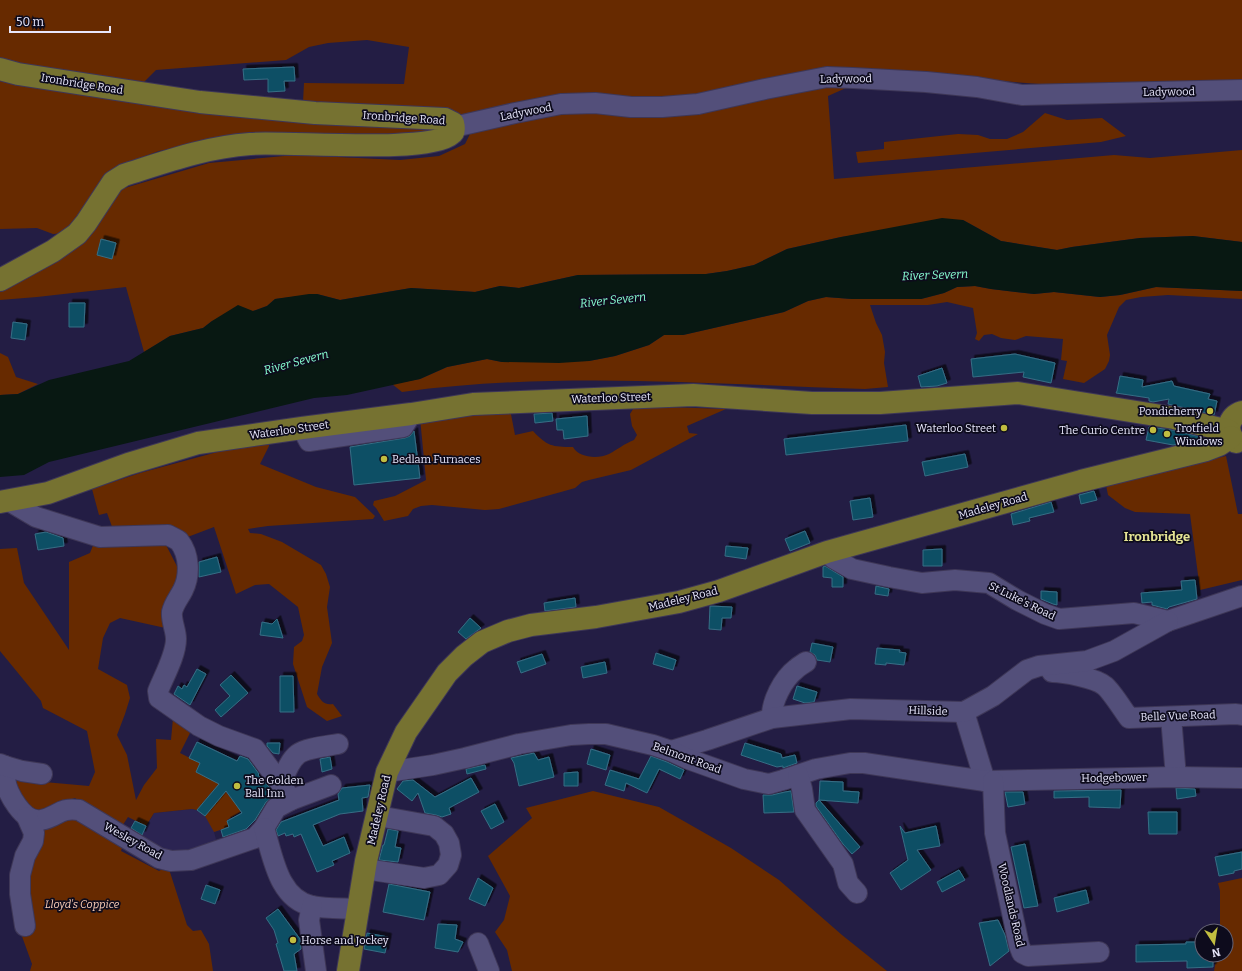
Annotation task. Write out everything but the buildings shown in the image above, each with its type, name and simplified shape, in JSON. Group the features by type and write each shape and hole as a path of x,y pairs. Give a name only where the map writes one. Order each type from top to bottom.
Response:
{"main road":[{"name":"Ironbridge Road","path":"0,69 18,74 200,102 315,113 445,119 453,123 454,127 451,135 445,138 431,142 406,145 278,143 250,144 209,149 124,175 113,182 77,234 53,251 0,280"},
{"name":"Waterloo Street","path":"5,501 48,493 128,464 198,443 473,404 693,395 812,403 880,403 1018,393 1167,417 1234,438"},
{"path":"1234,438 1231,420 1235,415 1242,412"},
{"name":"Madeley Road","path":"348,971 365,869 387,772 406,732 447,674 464,656 482,642 508,631 531,625 596,617 679,602 719,591 828,552 1081,481 1206,450 1234,438"}],"street":[{"name":"Ladywood","path":"454,127 561,104 595,103 631,107 662,107 698,104 827,77 977,87 1022,95 1242,90"},
{"path":"5,501 36,517 100,537 168,535 178,540 185,553 188,580 173,605 171,617 176,638 175,648 158,691 159,698 199,726 219,736 255,749 286,792"},
{"name":"St Luke's Road","path":"828,552 833,558 852,569 889,577 922,583 955,580 989,583 1024,604 1059,619 1134,613 1168,621"},
{"path":"1168,621 1242,596"},
{"name":"Hillside","path":"671,751 772,718 851,708 964,712 993,696 1027,670 1039,666 1087,661 1114,651 1168,621"},
{"path":"772,718 771,710 778,691 795,669 806,662"},
{"name":"Belle Vue Road","path":"1027,670 1033,672 1063,672 1105,685 1129,718 1171,718 1240,709"},
{"path":"964,712 989,781"},
{"path":"1171,718 1176,777"},
{"name":"Belmont Road","path":"387,772 433,765 519,744 571,735 606,734 671,751 688,759 744,779 772,784 816,769 850,763 864,763 989,781"},
{"path":"286,792 289,765 298,754 308,750 338,744"},
{"path":"25,926 20,894 20,875 25,856 33,841 34,833 27,817 15,804 2,772 22,771 42,774"},
{"path":"798,775 805,810 843,864 848,883 857,893"},
{"name":"Hodgebower","path":"989,781 1176,777 1242,778"},
{"name":"Woodlands Road","path":"989,781 995,833 1022,953 1028,956 1099,952"},
{"name":"Wesley Road","path":"27,817 39,820 48,818 64,810 79,810 159,858 171,861 191,860 255,838 264,828 286,792 331,785"},
{"path":"365,869 424,878 439,875 448,864 451,855 449,843 444,834 434,826 378,816"},
{"path":"264,828 281,879 289,892 296,899 312,906 359,909"},
{"path":"312,906 309,920 316,971"},
{"path":"478,943 489,971"}],"shaded area":[{"path":"248,759 256,776 264,772 269,786 279,798 265,811 257,805 245,809 227,820 229,827 214,832 217,843 177,857 140,838 154,813 192,809 197,810 205,816 226,792"}],"green space":[{"path":"0,0 1242,0 1242,84 1093,88 882,72 828,96 834,179 1114,155 1150,158 1242,150 1242,242 1193,236 1140,238 1057,250 1001,241 963,220 841,237 787,249 754,265 706,274 578,275 519,288 500,286 475,292 411,288 340,300 317,294 275,299 267,306 253,311 212,321 203,328 170,336 144,352 126,287 0,300 0,292 31,276 118,190 209,163 295,155 400,160 439,156 465,144 471,132 303,102 304,83 404,84 409,47 367,40 328,43 309,47 286,60 156,70 143,83 66,74 0,59"},
{"path":"0,80 27,87 255,118 313,124 430,127 429,134 215,141 159,151 118,166 64,233 53,234 37,228 0,229"},
{"path":"1045,113 1067,120 1102,118 1126,136 1101,142 858,163 856,152 884,149 884,142 958,134 978,135 990,139 1007,139 1023,132"},
{"path":"975,286 1034,294 1054,292 1100,297 1120,295 1156,287 1242,291 1242,299 1168,295 1141,297 1126,300 1119,307 1107,335 1110,355 1105,369 1084,383 1063,379 1067,361 1061,360 1063,339 1026,336 1015,340 1001,338 992,334 984,335 979,341 975,339 977,333 973,308 947,302 928,305 870,305 882,335 885,352 884,363 888,387 865,389 691,382 576,381 518,382 402,392 392,384 420,379 447,367 487,359 502,362 589,361 615,356 649,345 664,335 683,335 784,312 808,301 826,297 852,299 921,299 944,293 957,287"},
{"path":"0,353 8,357 16,377 38,384 18,394 0,395"},
{"path":"635,406 726,409 687,426 689,433 698,434 631,470 582,482 575,488 499,509 485,510 432,505 421,506 413,509 408,516 384,521 373,505 374,501 395,496 426,480 420,418 510,409 515,435 533,431 542,440 550,445 573,447 576,451 584,455 600,457 609,454 634,440 637,435 632,426 630,414"},
{"path":"269,438 269,446 260,464 316,487 355,497 375,516 373,519 268,526 248,529 250,533 261,534 282,542 321,565 326,574 330,587 327,607 332,643 322,667 317,694 320,699 327,704 333,704 342,716 327,721 307,707 293,664 294,647 302,641 304,635 298,607 269,584 255,585 236,594 214,527 185,538 114,532 107,513 99,515 92,489 140,473"},
{"path":"1226,456 1238,514 1242,514 1242,580 1200,590 1190,514 1135,512 1125,508 1108,495 1106,485"},
{"path":"94,543 166,545 182,576 170,629 120,618 110,623 103,638 98,669 127,685 130,698 117,735 127,755 136,800 144,785 157,768 156,739 171,740 173,718 192,729 180,753 200,763 196,772 229,786 226,792 245,809 227,820 229,827 214,832 205,816 219,799 211,793 197,810 192,809 154,813 146,826 128,817 119,831 75,798 30,813 20,802 13,776 33,781 89,786 95,772 87,731 43,708 41,701 0,651 0,549 17,548 24,583 69,650 69,562 90,553"},
{"path":"593,791 659,807 731,848 779,880 842,935 887,971 512,971 507,950 495,932 504,920 510,896 488,856 532,818 526,808"},
{"name":"Lloyd's Coppice","path":"69,815 124,843 121,851 159,871 168,866 187,925 193,931 201,930 209,944 213,971 30,971 32,964 15,917 27,837"},
{"path":"1242,878 1242,971 1214,971 1216,963 1234,963 1234,923 1220,923 1220,891 1218,883"}],"water":[{"name":"River Severn","path":"942,218 963,220 1001,241 1057,250 1140,238 1193,236 1242,242 1242,291 1156,287 1120,295 1100,297 1054,292 1034,294 975,286 957,287 944,293 921,299 852,299 826,297 808,301 784,312 683,335 664,335 649,345 615,356 589,361 559,363 502,362 487,359 447,367 420,379 347,395 314,398 49,462 24,475 0,477 0,395 18,394 49,380 129,361 170,336 203,328 238,305 253,311 267,306 275,299 309,294 317,294 340,300 411,288 475,292 500,286 519,288 578,275 706,274 754,265 787,249"}],"place":[{"name":"Pondicherry","path":"1210,411"},
{"name":"Waterloo Street","path":"1004,428"},
{"name":"The Curio Centre","path":"1153,430"},
{"name":"Trotfield Windows","path":"1167,434"},
{"name":"Bedlam Furnaces","path":"384,459"},
{"name":"The Golden Ball Inn","path":"237,786"},
{"name":"Horse and Jockey","path":"293,940"}],"district":[{"name":"Ironbridge","path":"1157,536"}]}
